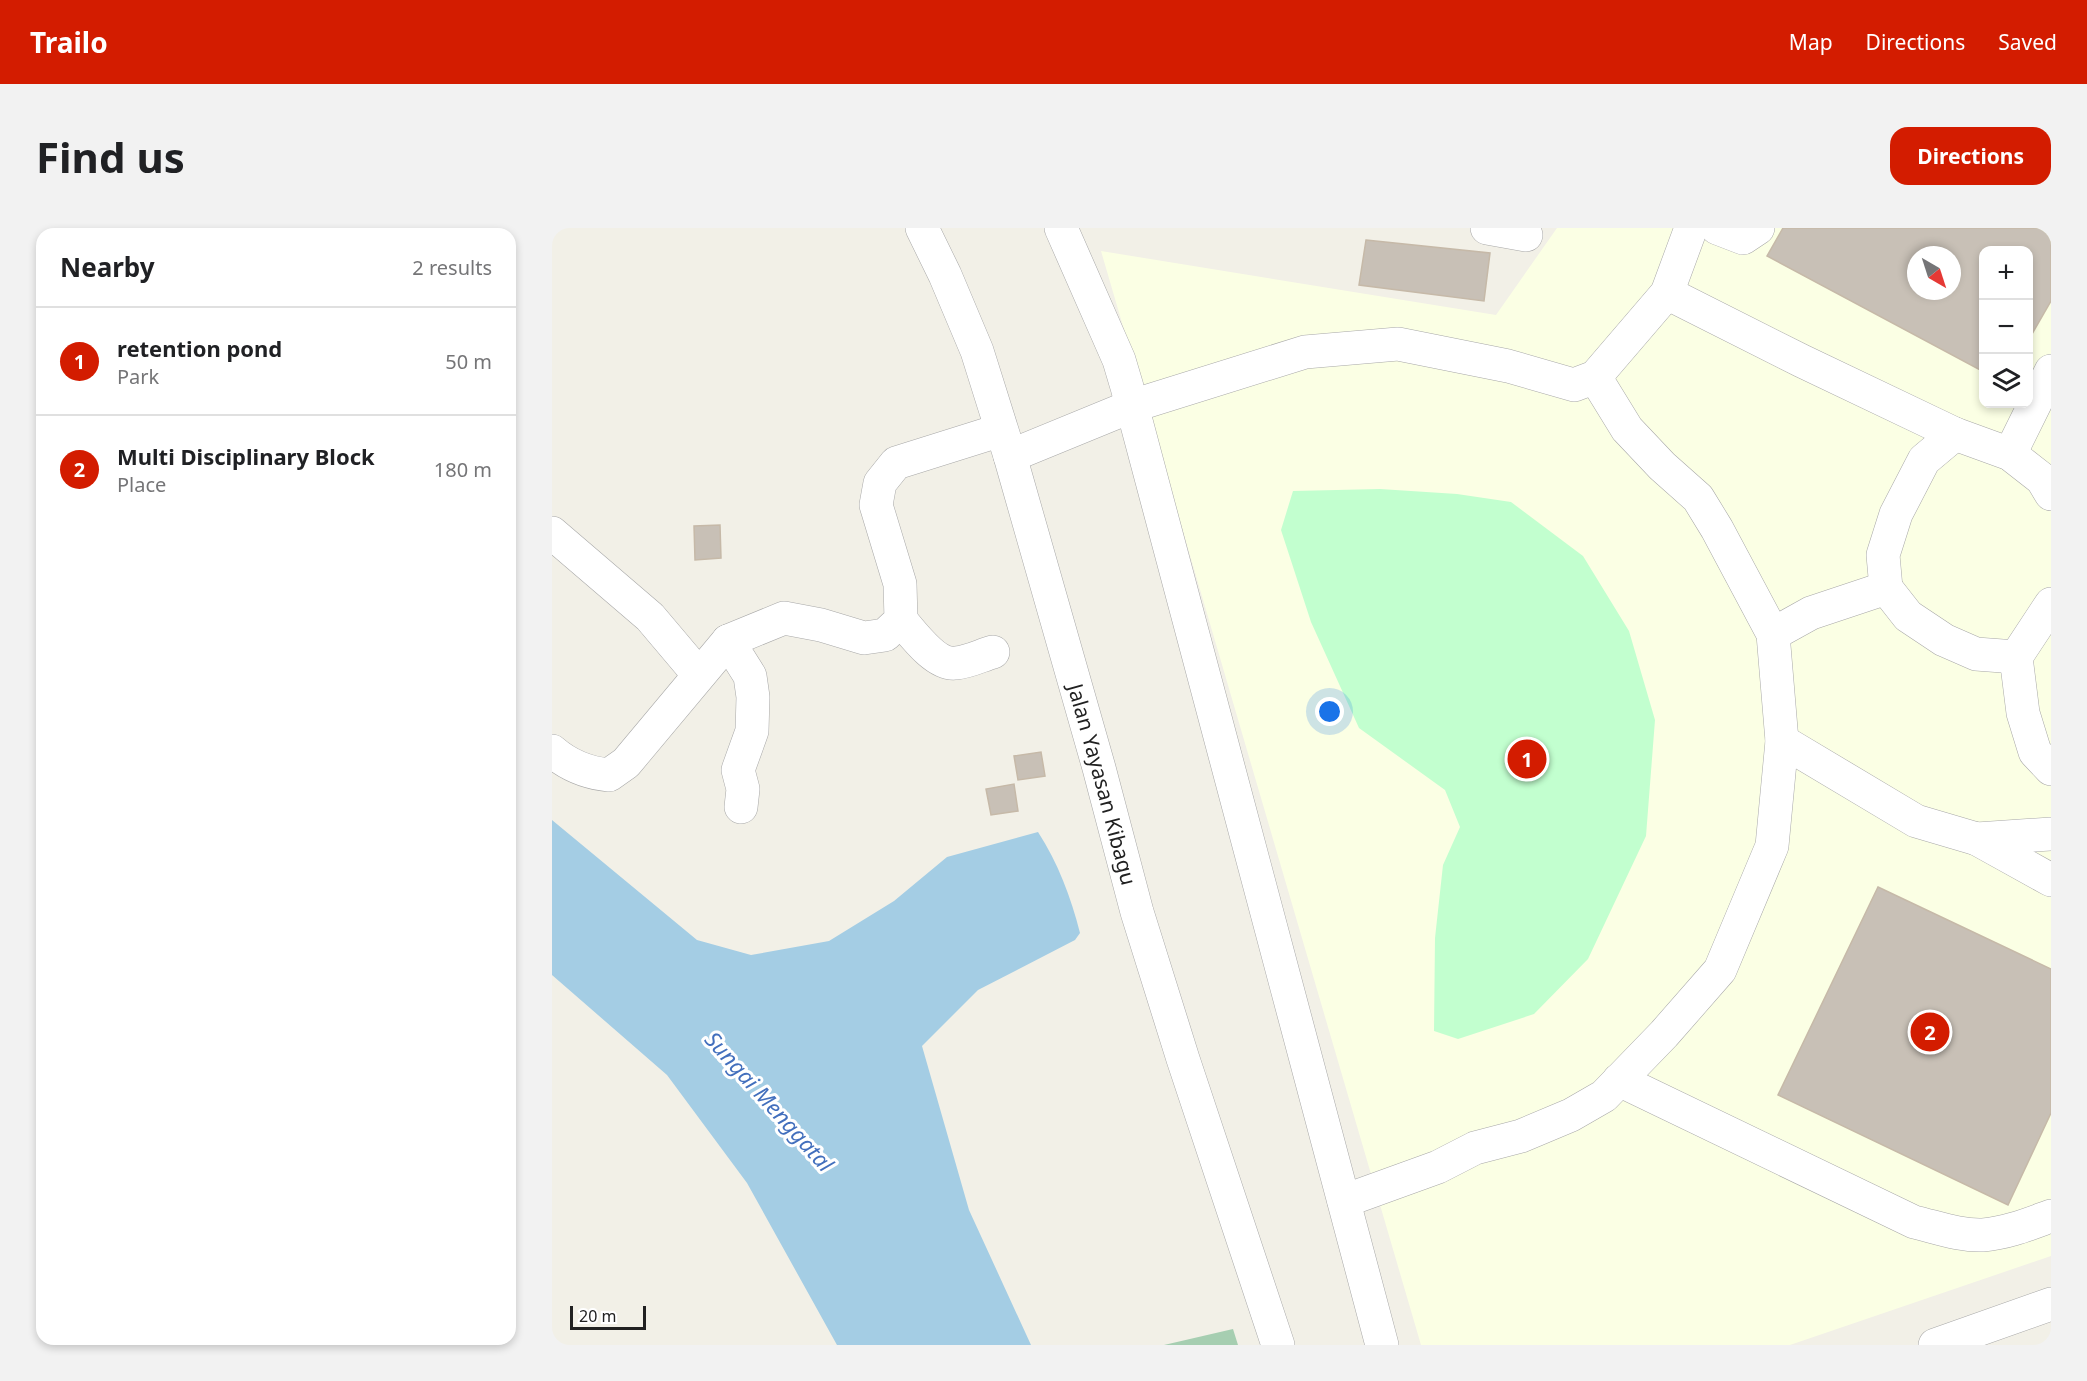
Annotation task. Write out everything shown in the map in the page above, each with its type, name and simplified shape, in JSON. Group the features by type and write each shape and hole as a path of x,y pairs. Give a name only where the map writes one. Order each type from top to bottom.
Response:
{"street":[{"name":"Jalan Yayasan Kibagu","path":"922,228 945,275 977,351 1099,768 1137,912 1278,1345"},
{"path":"1061,228 1119,360 1382,1345"},
{"path":"1487,228 1526,235"},
{"path":"993,652 955,664 939,659 922,645 901,620 900,584 876,506 880,483 896,464 1005,443 1305,352 1398,344 1508,366 1574,386 1595,377 1667,293 1691,228"},
{"path":"1717,228 1743,238 1758,228"},
{"path":"1667,293 1955,434 2010,454 2042,479 2051,494"},
{"path":"2010,454 2051,371"},
{"path":"1344,1201 1438,1167 1475,1148 1521,1136 1571,1115 1604,1096 1664,1034 1720,969 1772,846 1782,741 1773,633 1698,498 1662,466 1627,429 1595,377"},
{"path":"1955,434 1924,460 1896,514 1882,555 1886,588 1908,616 1944,640 1976,654 2016,657"},
{"path":"552,533 651,617 699,675"},
{"path":"1773,633 1811,613 1886,588"},
{"path":"2051,604 2016,657 2023,713 2035,752 2051,769"},
{"path":"552,751 561,759 592,773 609,775 626,763 728,641 784,618 821,625 864,638 885,636 901,620"},
{"path":"728,641 750,676 753,697 752,731 738,770 743,789 741,807"},
{"path":"1782,741 1916,821 1977,839 2051,880"},
{"path":"1977,839 2051,834"},
{"path":"1619,1080 1914,1222 1959,1233 1981,1235 2003,1232 2051,1216"},
{"path":"1935,1345 1997,1334 2051,1304"}],"shaded area":[{"path":"1557,228 2051,228 2051,1256 1790,1345 1421,1345 1101,251 1496,315"},
{"path":"1233,1329 1238,1345 1164,1345"}],"green space":[{"path":"1380,489 1457,494 1511,502 1583,556 1629,631 1655,720 1646,836 1588,959 1534,1014 1458,1039 1434,1031 1435,938 1443,865 1460,827 1445,790 1359,728 1311,622 1281,530 1293,491"}],"water":[{"name":"Sungai Menggatal","path":"552,820 697,940 751,955 829,941 894,901 947,857 1038,832 1063,881 1080,933 1075,940 978,990 922,1046 969,1210 1031,1345 837,1345 747,1183 667,1075 552,975"}],"building":[{"path":"1783,228 2051,228 2051,301 2033,332 2033,246 1979,246 1979,369 1767,256"},
{"path":"1366,240 1490,253 1484,301 1359,285"},
{"path":"720,525 721,558 695,560 694,526"},
{"path":"1041,752 1045,776 1018,780 1014,756"},
{"path":"1014,784 1018,811 991,815 986,789"},
{"path":"1878,887 2051,969 2051,1113 2008,1205 1778,1095"}],"place":[{"name":"retention pond","path":"1527,759"},
{"name":"Multi Disciplinary Block","path":"1930,1032"}]}
